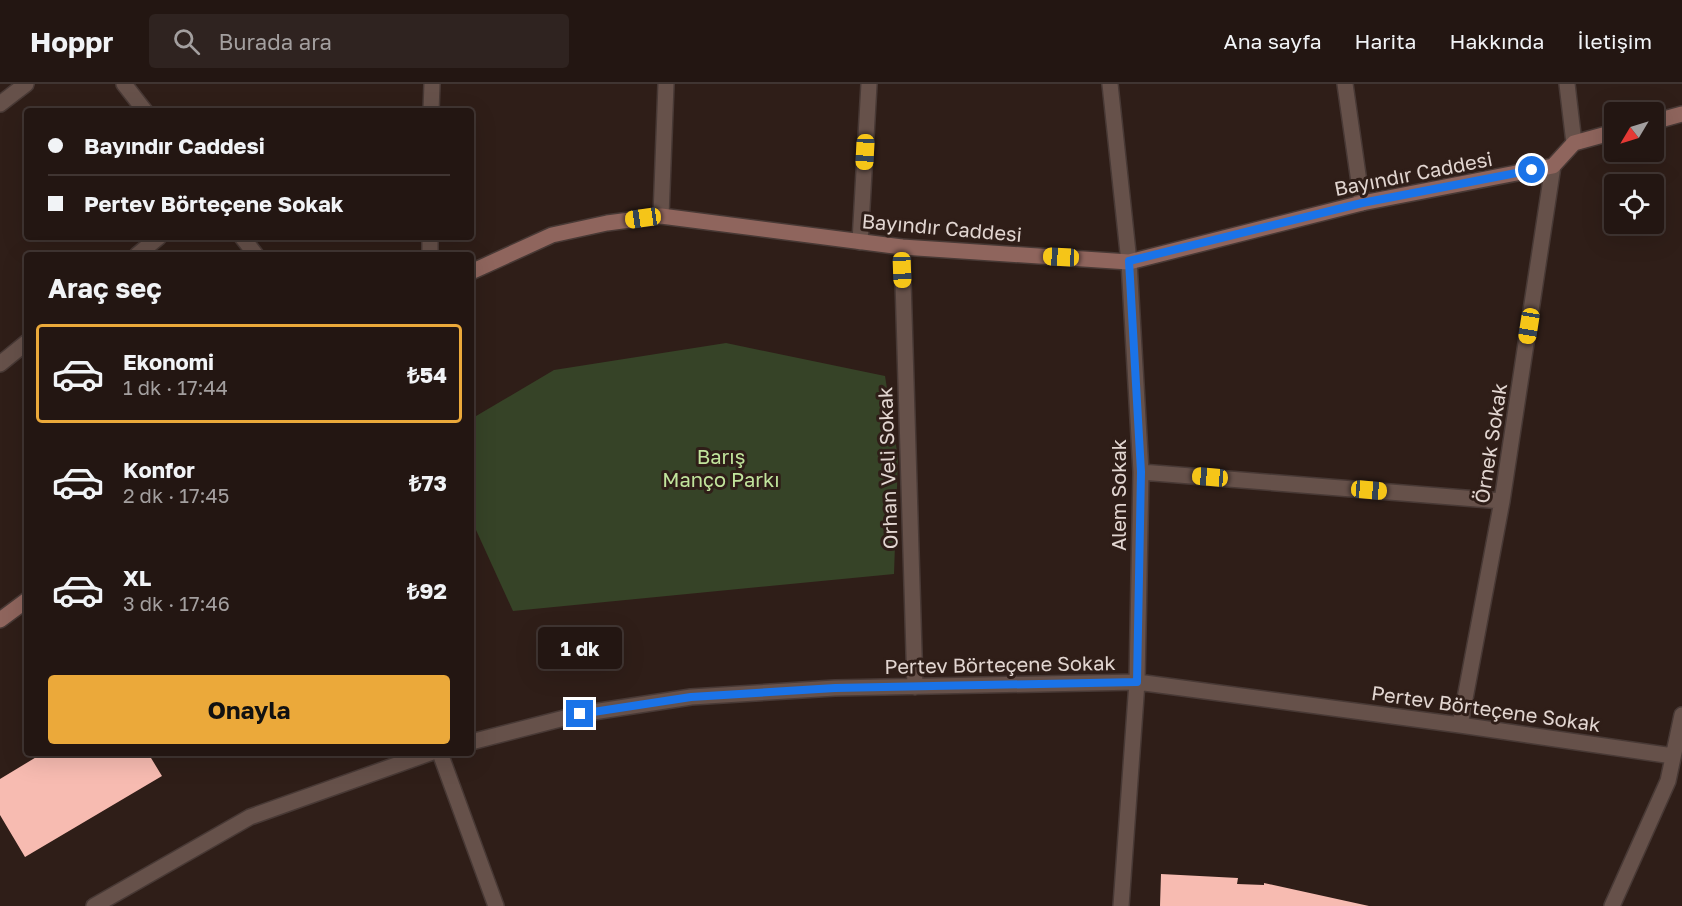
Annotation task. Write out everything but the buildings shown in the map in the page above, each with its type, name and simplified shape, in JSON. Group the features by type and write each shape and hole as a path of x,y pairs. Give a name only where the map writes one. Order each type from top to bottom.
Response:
{"street":[{"path":"0,105 26,84"},
{"path":"124,84 143,108"},
{"path":"432,84 432,108"},
{"path":"661,216 666,84"},
{"path":"860,242 868,84"},
{"name":"Alem Sokak","path":"1110,84 1129,261 1141,472 1137,682 1121,906"},
{"path":"1345,84 1362,203"},
{"path":"1567,84 1574,143"},
{"path":"1664,119 1682,114"},
{"path":"1553,166 1574,143 1604,135"},
{"name":"Bayındır Caddesi","path":"474,271 552,235 607,223 661,216 902,247 1129,261 1362,203 1553,166"},
{"name":"Örnek Sokak","path":"1460,725 1502,501 1553,166"},
{"path":"140,252 155,240"},
{"path":"244,240 254,252"},
{"name":"Orhan Veli Sokak","path":"902,247 915,687"},
{"path":"0,363 24,344"},
{"path":"1141,472 1502,501"},
{"path":"0,620 24,602"},
{"name":"Pertev Börteçene Sokak","path":"474,741 580,714 691,697 835,688 1137,682 1673,756"},
{"path":"1612,906 1675,783 1673,756 1682,715"},
{"path":"94,906 250,817 422,756"},
{"path":"441,756 496,906"}],"green space":[{"name":"Barış Manço Parkı","path":"726,343 885,376 898,458 894,574 513,611 474,526 474,417 554,370"}],"route":[{"path":"580,714 691,697 835,688 1137,682 1141,472 1129,261 1362,203 1532,170"}]}
